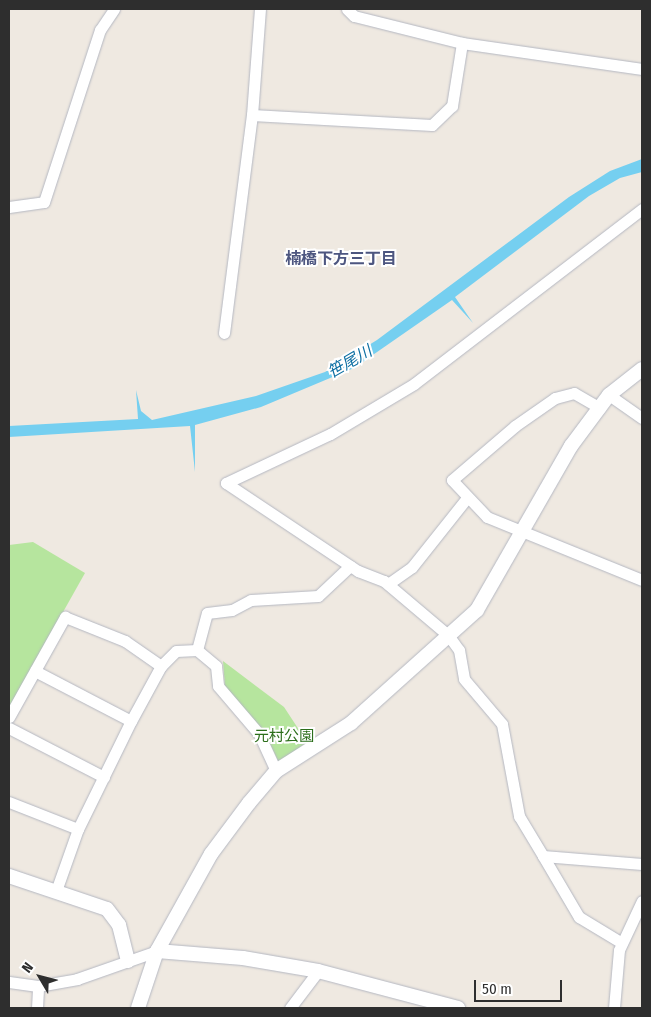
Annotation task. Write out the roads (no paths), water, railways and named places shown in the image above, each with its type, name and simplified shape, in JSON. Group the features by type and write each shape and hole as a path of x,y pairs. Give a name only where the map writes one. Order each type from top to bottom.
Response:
{"street":[{"path":"9,207 44,202 100,30 114,9"},
{"path":"224,333 252,115 260,9"},
{"path":"347,9 354,16 462,43 642,69"},
{"path":"252,115 432,125 452,106 462,43"},
{"path":"622,943 579,918 519,816 514,770 502,724 464,679 459,650 448,635 388,584 350,566 226,483 331,433 414,384 642,209"},
{"path":"138,1008 156,951 211,854 276,771 351,723 477,610 571,446 609,395 642,369"},
{"path":"600,408 574,393 555,398 515,426 452,480 466,499 487,517 642,580"},
{"path":"609,395 642,418"},
{"path":"388,584 412,567 466,499"},
{"path":"197,650 207,613 232,610 251,600 318,596 350,566"},
{"path":"9,717 66,618 125,641 161,666"},
{"path":"56,891 78,829 131,721 161,666 176,651 197,650 216,666 218,686 260,734 276,771"},
{"path":"35,671 131,721"},
{"path":"9,728 104,777"},
{"path":"9,802 78,829"},
{"path":"542,856 642,864"},
{"path":"9,876 107,909 115,917 128,961"},
{"path":"614,1008 622,943 642,900"},
{"path":"9,982 38,986 77,979 156,951 243,958 318,971 458,1008"},
{"path":"290,1008 318,971"},
{"path":"37,1008 38,986"}],"water":[{"name":"笹尾川","path":"642,159 642,172 620,178 589,196 455,297 473,323 452,300 354,368 261,407 195,425 195,472 190,426 9,437 9,426 138,419 136,390 141,411 152,420 256,396 325,372 377,340 569,197 610,171"}],"district":[{"name":"楠橋下方三丁目","path":"341,259"}],"park label":[{"name":"元村公園","path":"284,737"}]}
